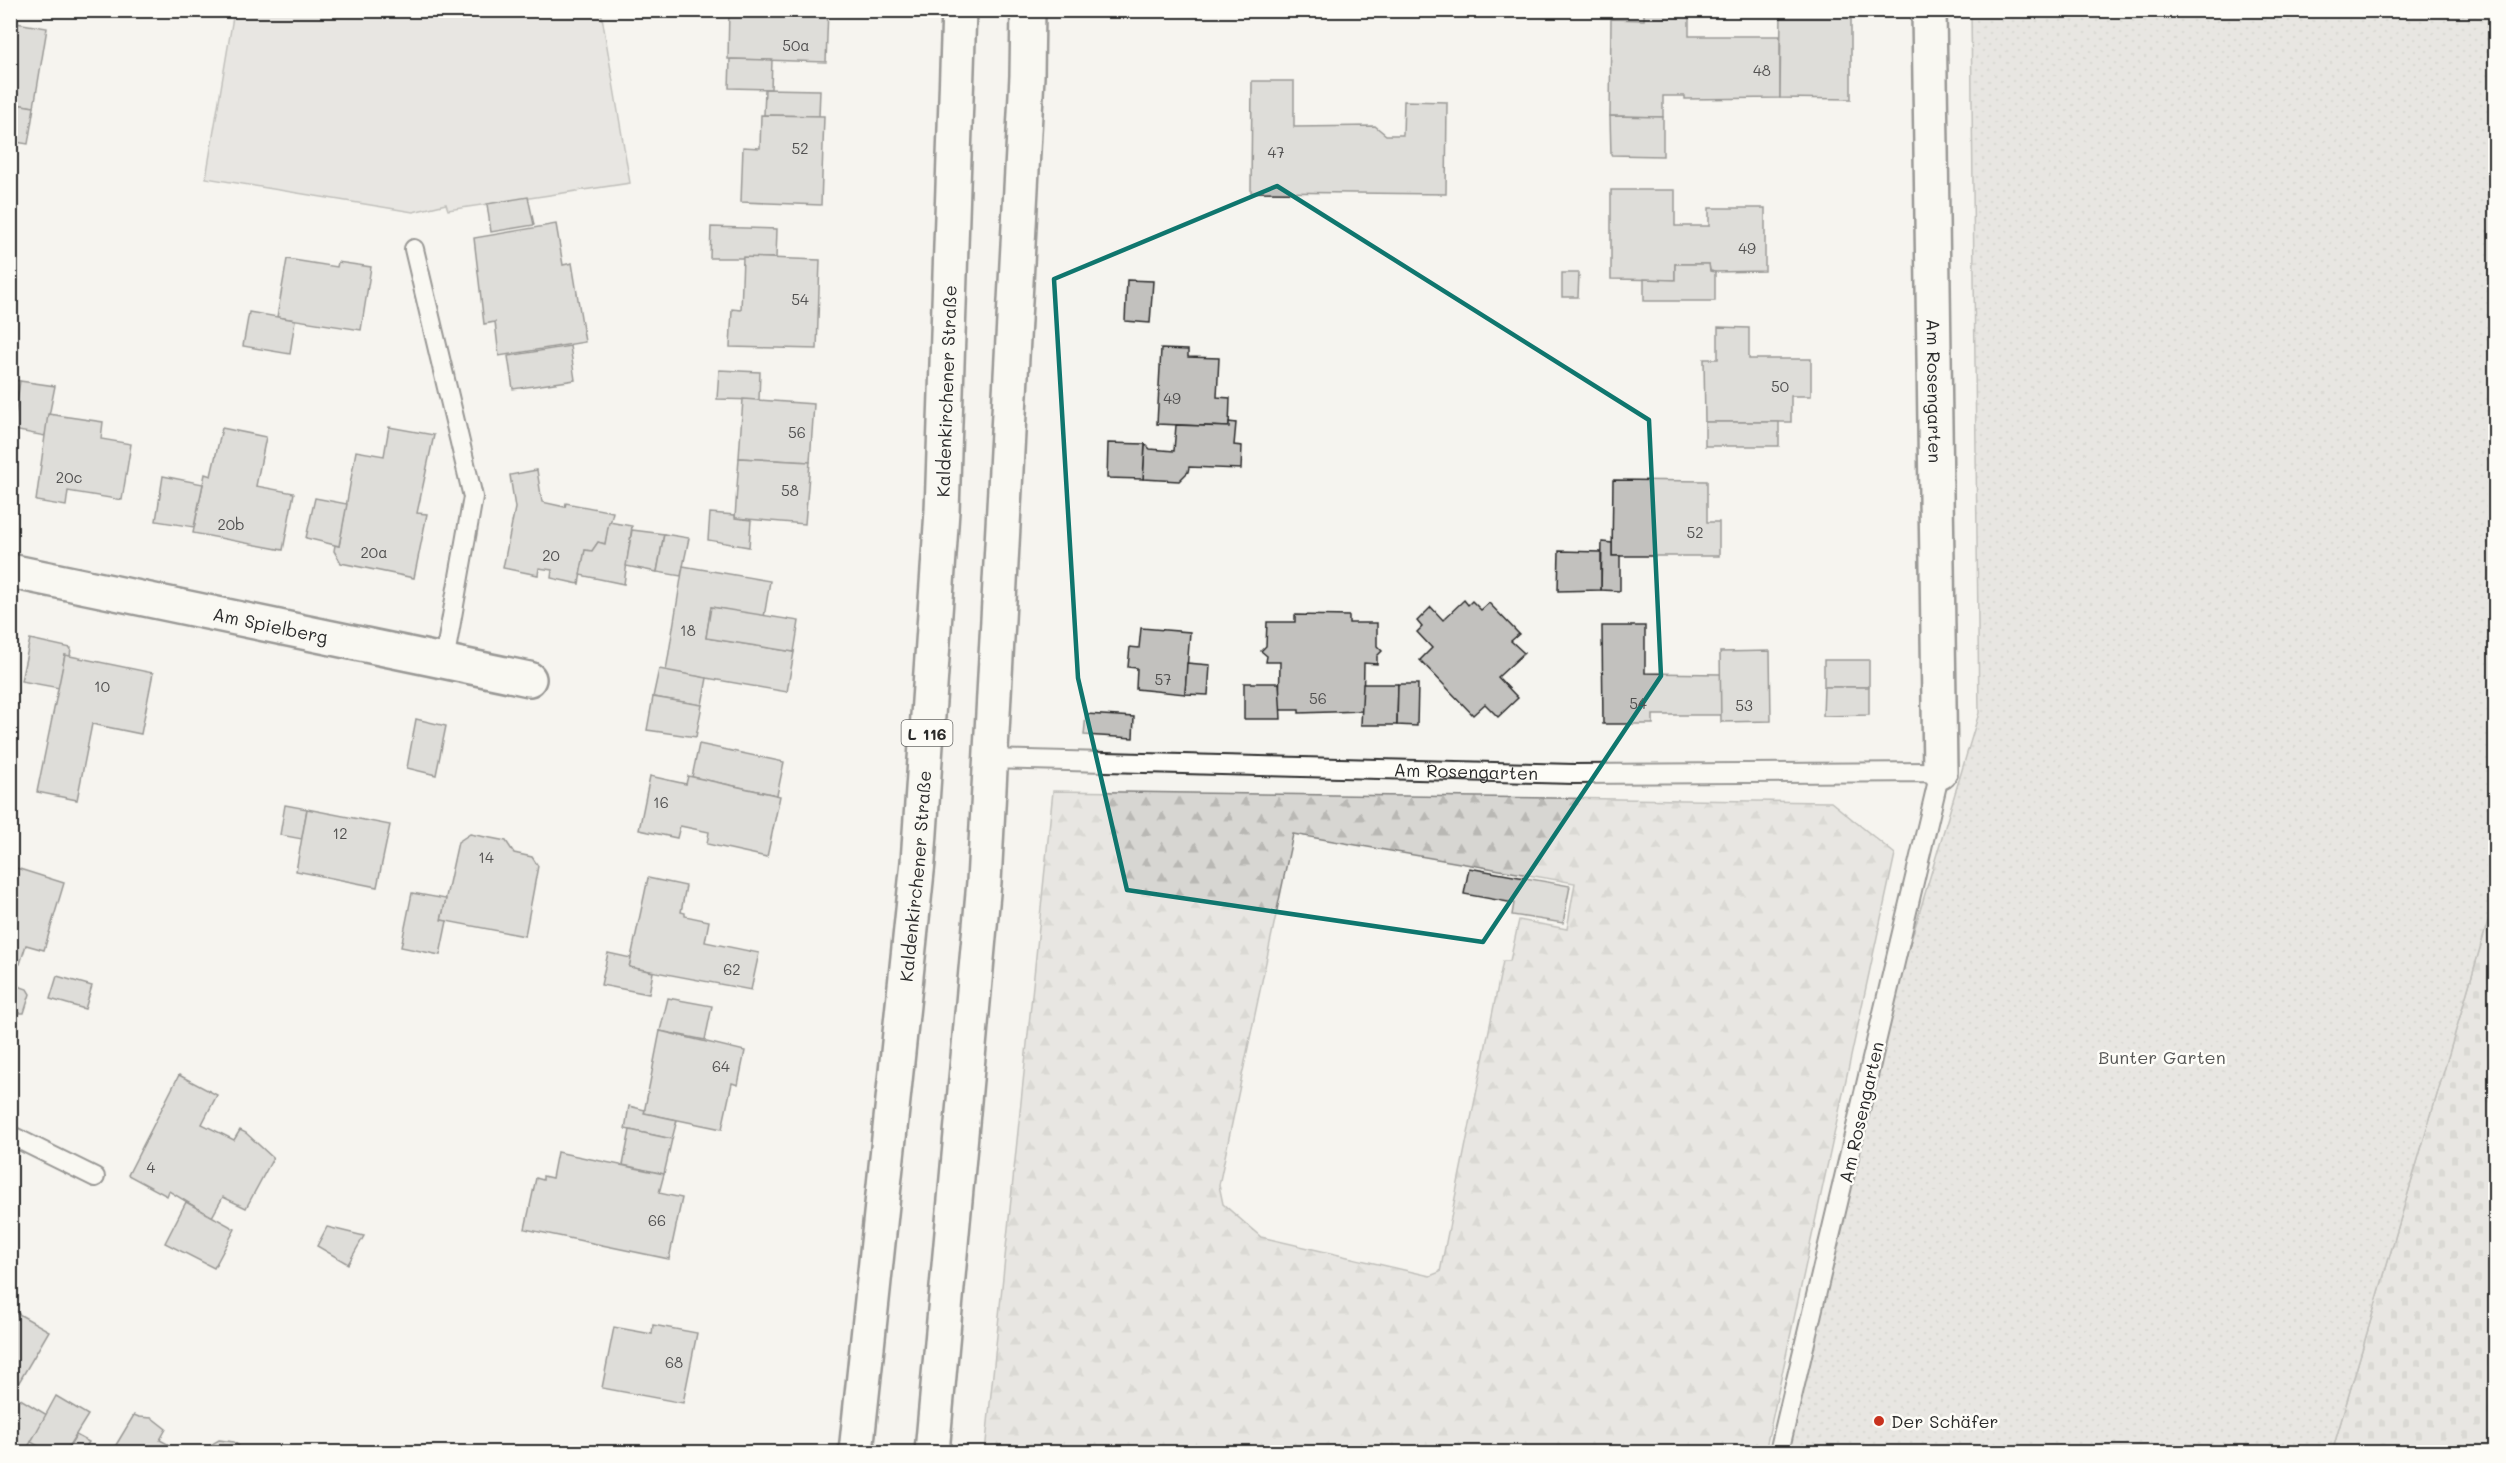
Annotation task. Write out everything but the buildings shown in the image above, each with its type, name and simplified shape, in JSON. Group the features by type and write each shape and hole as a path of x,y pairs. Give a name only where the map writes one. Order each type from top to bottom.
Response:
{"main road":[{"name":"Kaldenkirchener Straße","path":"856,1452 918,862 942,511 959,10"},
{"path":"932,1452 984,882 1027,76 1028,10"},
{"name":"Am Rosengarten","path":"1929,10 1940,772"},
{"name":"Am Spielberg","path":"10,571 529,679"}],"lane":[{"path":"414,249 473,497 444,662"},
{"name":"Am Rosengarten","path":"990,759 1574,774 1940,772 1779,1452"},
{"path":"10,1135 95,1177"}],"highlighted area":[{"path":"1277,186 1649,420 1661,676 1483,942 1127,890 1078,678 1054,279"}],"green space":[{"path":"234,11 601,11 630,183 448,210 446,204 413,212 206,178"},
{"name":"Bunter Garten","path":"1971,11 2495,11 2495,897 2332,1452 1788,1452 1837,1235 1898,984 1979,713"},
{"path":"1053,791 1831,802 1895,854 1765,1452 985,1452","holes":["1293,834 1575,883 1567,929 1519,920 1510,961 1503,961 1440,1272 1430,1276 1261,1237 1223,1204 1219,1185"]},
{"path":"2495,897 2495,1452 2332,1452"}],"place":[{"name":"Der Schäfer","path":"1879,1421"}]}
